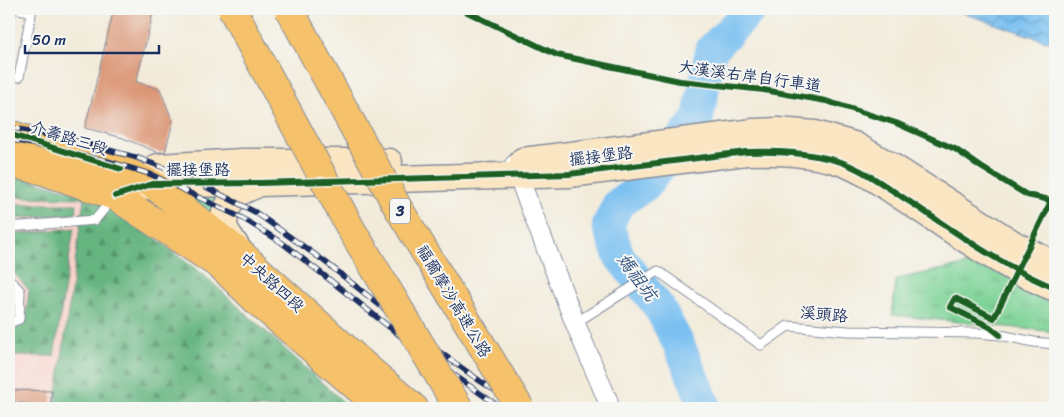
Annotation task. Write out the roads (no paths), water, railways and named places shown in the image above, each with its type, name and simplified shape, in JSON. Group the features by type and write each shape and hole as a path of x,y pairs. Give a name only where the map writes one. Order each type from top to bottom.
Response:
{"main road":[{"path":"232,9 351,229 459,408"},
{"name":"福爾摩沙高速公路","path":"289,9 397,206 520,408"},
{"name":"介壽路三段","path":"9,134 118,182"},
{"path":"9,163 118,182"},
{"name":"中央路四段","path":"118,182 152,184 241,254 414,408"},
{"name":"中央路四段","path":"118,182 221,266 259,303 381,408"}],"street":[{"name":"擺接堡路","path":"152,184 260,183 515,169 566,165 750,142 778,131 815,134 854,145 891,166 1054,270"},
{"name":"擺接堡路","path":"118,182 242,162 515,169"},
{"path":"515,169 578,321 608,401"},
{"path":"241,254 224,228 225,212 235,194 260,183"}],"lane":[{"path":"18,9 31,10 18,77"},
{"path":"9,227 95,220 118,182"},
{"name":"溪頭路","path":"578,321 658,271 761,345 788,326 848,331 976,333 1055,344"},
{"path":"9,279 20,291 19,319 9,323"}],"water":[{"path":"951,9 1055,9 1055,44"}],"waterway":[{"name":"媽祖坑","path":"706,408 679,345 659,307 619,256 608,225 618,204 646,185 698,118 711,50 751,9"}],"railway":[{"path":"9,127 72,140 138,158 180,174 255,212 324,261 430,345 522,408"},
{"path":"9,139 104,160 150,174 242,218 281,242 412,345 501,408"}]}
